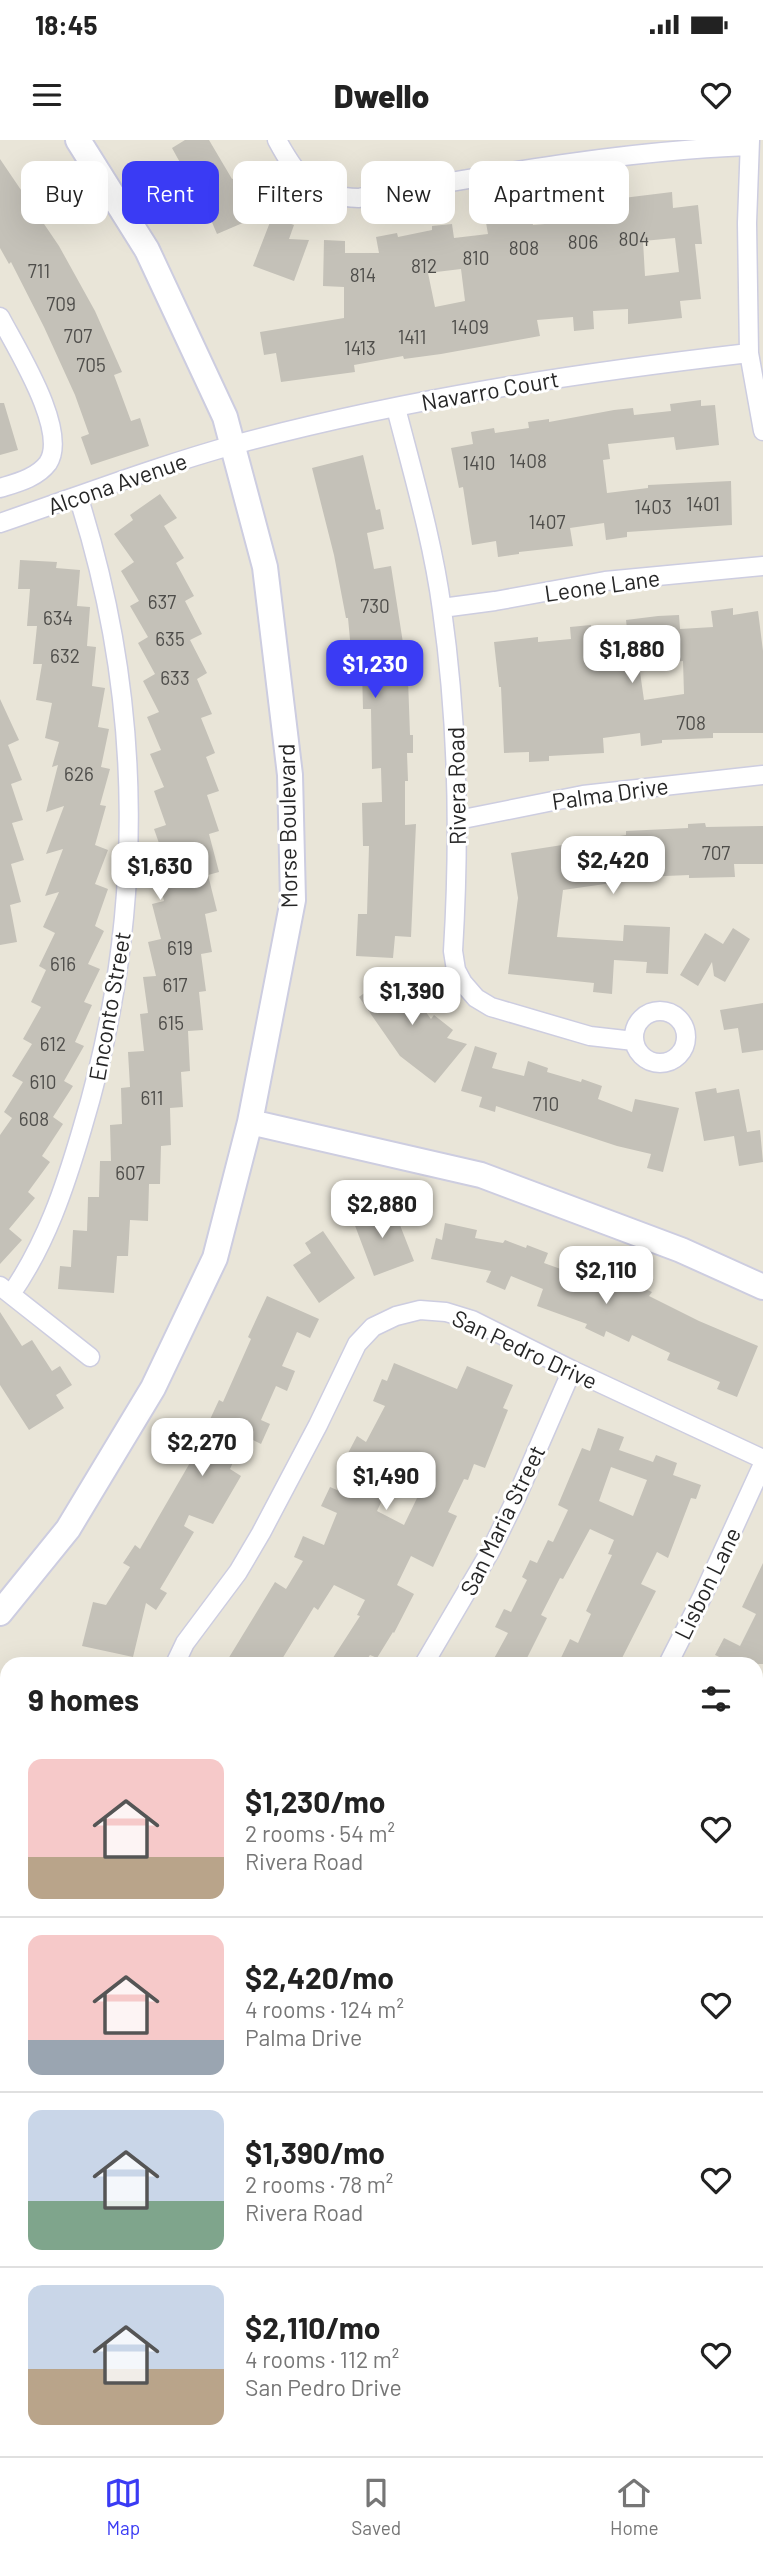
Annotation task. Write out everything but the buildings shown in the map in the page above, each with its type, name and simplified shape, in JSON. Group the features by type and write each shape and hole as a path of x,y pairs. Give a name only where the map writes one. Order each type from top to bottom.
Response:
{"street":[{"name":"Morse Boulevard","path":"0,1613 68,1529 153,1388 215,1258 250,1122 293,900 290,775 265,567 234,445 225,417 146,250 78,140"},
{"path":"277,140 302,178 318,190 336,197 359,198 510,172 750,143 747,223 749,353 763,431"},
{"path":"0,317 27,367 54,433 49,461 41,471 0,488"},
{"name":"Navarro Court","path":"234,445 480,390 635,366 749,353"},
{"name":"Rivera Road","path":"396,408 420,502 442,608 454,702 458,820 453,951 456,970 476,998 491,1007 590,1036 634,1041"},
{"name":"Alcona Avenue","path":"0,523 234,445"},
{"name":"Enconto Street","path":"6,1290 28,1270 44,1238 67,1179 86,1117 113,1007 128,888 129,778 121,691 115,649 90,533 78,496"},
{"name":"Leone Lane","path":"442,608 605,581 763,566"},
{"name":"Palma Drive","path":"458,820 594,794 763,775"},
{"path":"250,1122 481,1175 681,1250 763,1287"},
{"path":"6,1290 90,1357"},
{"name":"San Pedro Drive","path":"178,1657 185,1643 237,1572 261,1533 357,1344 373,1327 396,1316 420,1310 446,1312 472,1320 763,1462"},
{"name":"San Maria Street","path":"428,1657 491,1550 572,1370"},
{"name":"Lisbon Lane","path":"672,1657 704,1595 763,1462"}]}
